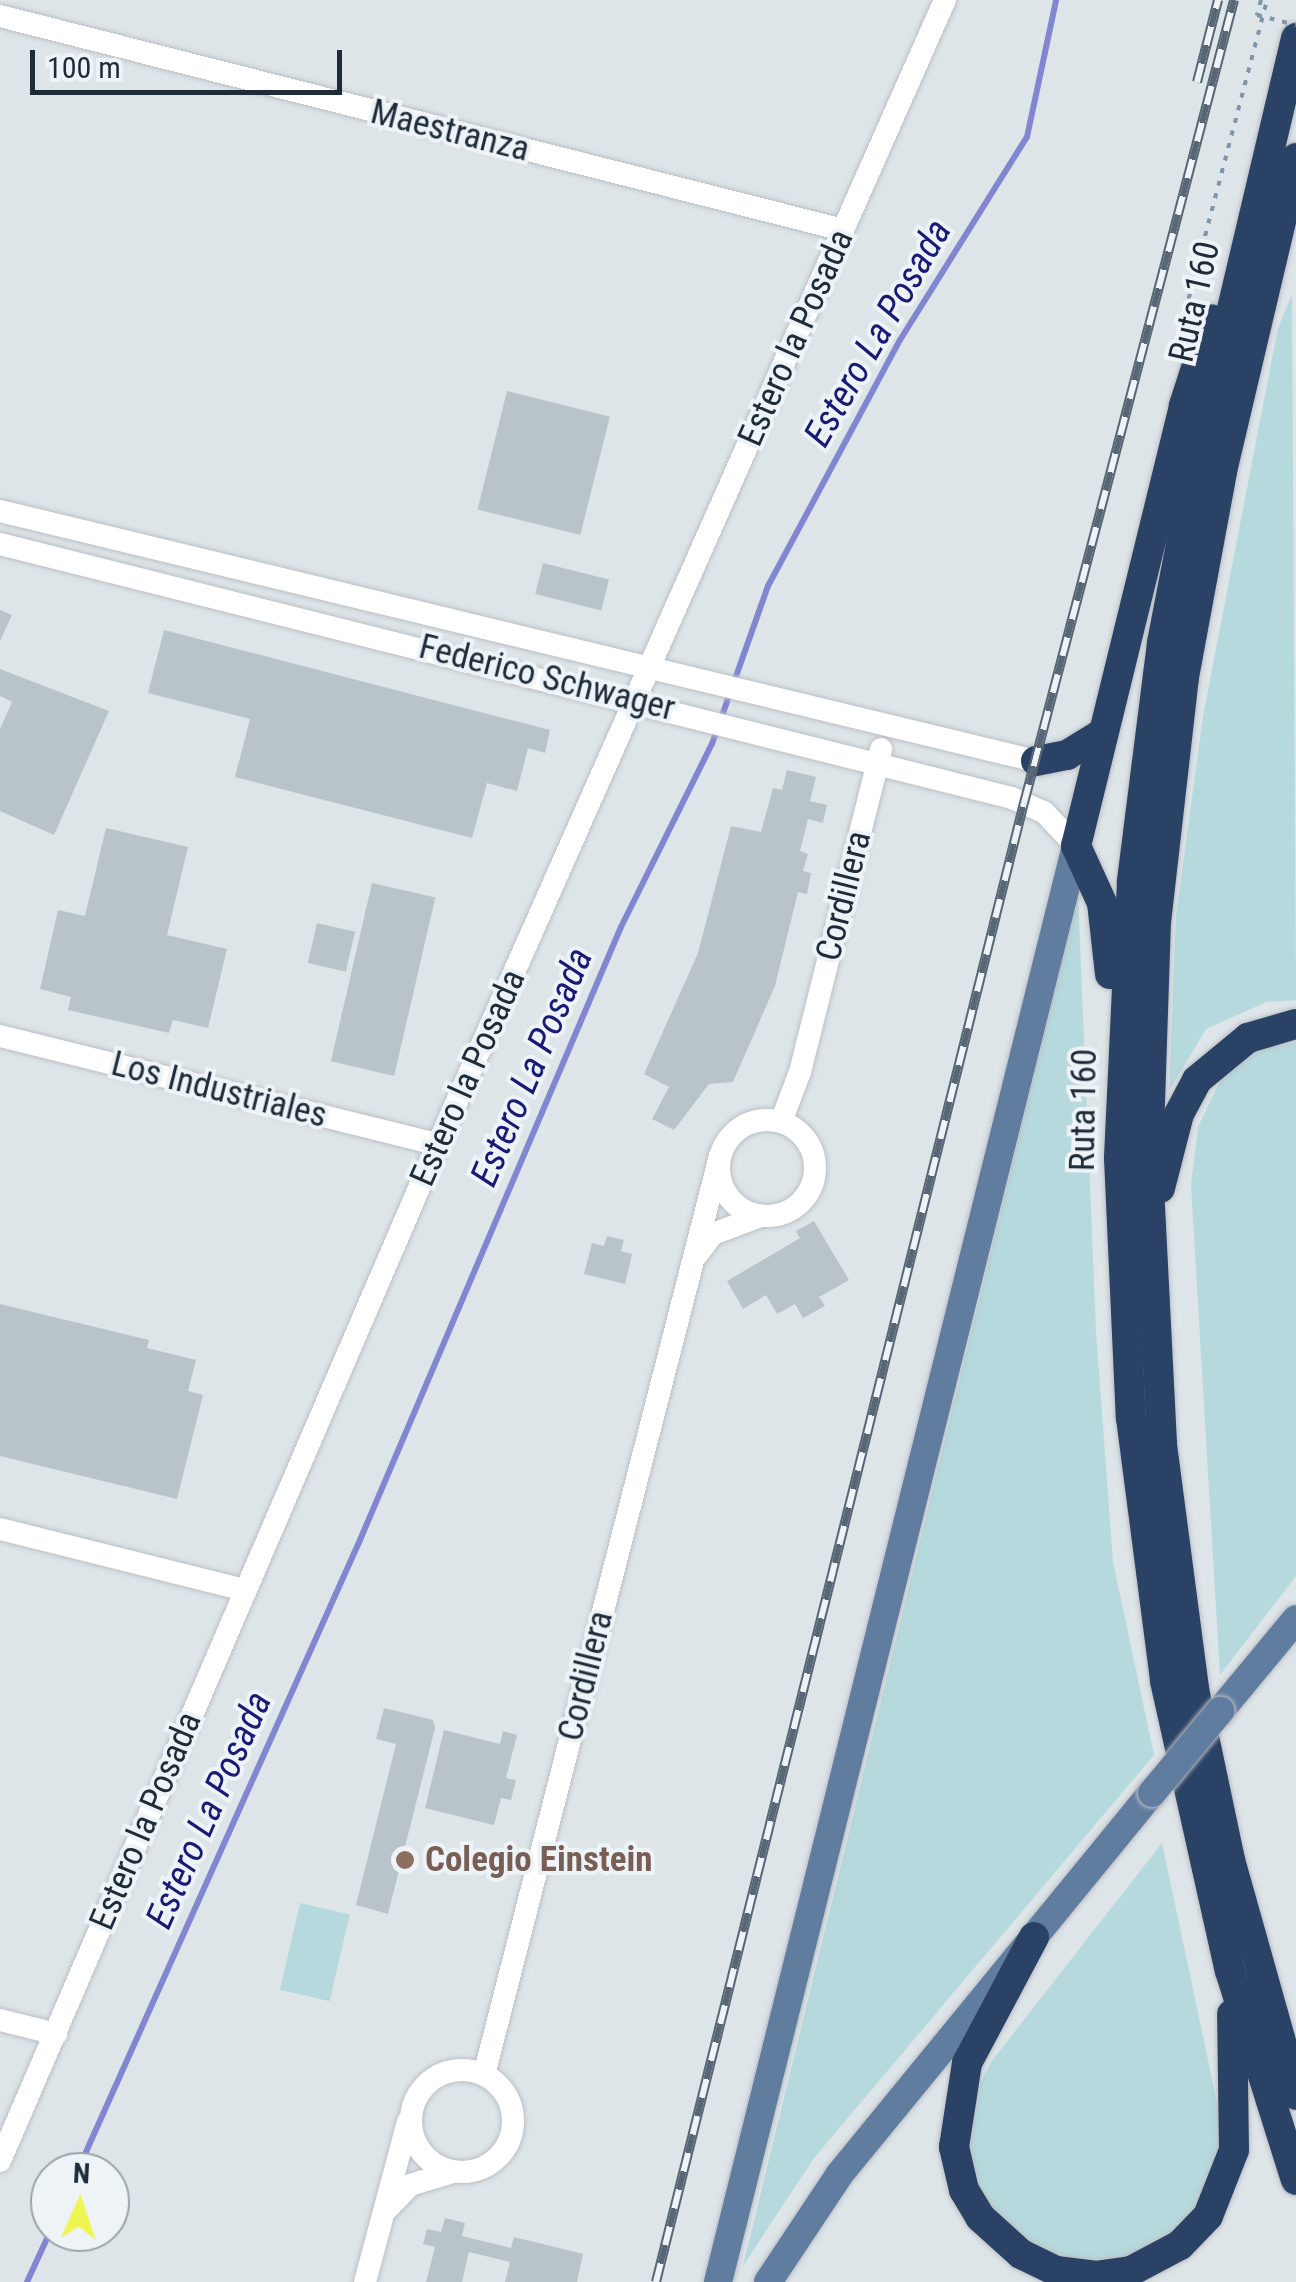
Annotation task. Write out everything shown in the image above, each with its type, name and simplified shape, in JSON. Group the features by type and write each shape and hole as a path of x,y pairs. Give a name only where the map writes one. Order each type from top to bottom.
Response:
{"highway":[{"name":"Ruta 160","path":"1296,38 1246,244 1162,643 1132,882 1121,1060 1121,1257 1140,1506 1184,1778 1230,1971 1296,2180"},
{"name":"Ruta 160","path":"1296,158 1222,472 1174,752 1152,995 1150,1250 1170,1528 1194,1689 1248,1928 1296,2095"},
{"path":"1121,1060 1102,903 1076,846 1184,405 1246,244"},
{"path":"1036,761 1066,754 1103,734"},
{"path":"1150,1250 1174,1132 1198,1080 1248,1038 1296,1024"},
{"path":"1034,1937 967,2063 954,2148 964,2190 990,2229 1020,2254 1075,2275 1148,2265 1196,2231 1217,2203 1229,2175 1236,2126 1230,1971"}],"main road":[{"path":"718,2282 1076,846"},
{"path":"768,2282 838,2175 1296,1619"}],"street":[{"name":"Estero la Posada","path":"0,2160 438,1144 651,671 945,0"},
{"name":"Maestranza","path":"0,16 842,230"},
{"name":"Federico Schwager","path":"0,511 1036,761"},
{"path":"116,574 128,542"},
{"name":"Federico Schwager","path":"0,544 878,761 1032,806 1076,846"},
{"path":"378,635 388,606"},
{"name":"Cordillera","path":"686,1276 713,1234 804,1199 815,1170 806,1140 781,1122 800,1072 886,726"},
{"name":"Los Industriales","path":"0,1036 438,1144"},
{"path":"761,1216 732,1201 723,1188 720,1156 736,1130 781,1122"},
{"name":"Cordillera","path":"484,2075 686,1276 720,1156"},
{"path":"0,1529 244,1590"},
{"path":"0,2020 56,2034"},
{"path":"364,2282 382,2215 412,2109 420,2092 449,2072 484,2075 507,2097 513,2128 487,2166 410,2185 382,2215"},
{"path":"412,2109 416,2142 425,2156 456,2172"}],"path":[{"path":"1261,0 1257,15 1296,25"}],"shaded area":[{"path":"1292,295 1296,1000 1266,1002 1206,1029 1169,1091 1176,916 1203,716 1278,328"},
{"path":"1078,895 1096,1332 1113,1562 1154,1755 814,2158 743,2266"},
{"path":"1296,1042 1296,1576 1220,1675 1191,1185 1198,1127 1226,1069 1246,1050"},
{"path":"1162,1843 1226,2145 1202,2213 1138,2261 1057,2262 991,2215 973,2179 966,2139 973,2098 991,2062"},
{"path":"300,1903 350,1914 330,2001 280,1990"}],"building":[{"path":"507,391 610,417 580,535 477,509"},
{"path":"543,563 609,579 601,611 535,594"},
{"path":"0,610 12,615 0,641"},
{"path":"164,630 550,730 545,753 528,748 517,791 487,783 472,838 235,777 250,719 148,693"},
{"path":"0,669 109,711 54,835 0,811 0,729 12,702 0,696"},
{"path":"787,770 816,777 810,801 827,805 823,823 808,819 800,851 808,854 803,871 811,873 807,894 798,892 775,986 733,1082 709,1084 674,1130 652,1119 669,1087 644,1074 698,953 731,826 761,832 773,788 782,790"},
{"path":"106,828 188,847 167,935 227,949 208,1028 173,1020 169,1033 68,1010 71,997 40,989 58,910 85,916"},
{"path":"372,883 435,898 394,1076 331,1061"},
{"path":"317,923 355,932 346,972 308,963"},
{"path":"814,1221 849,1280 819,1297 825,1306 803,1318 795,1304 777,1314 766,1295 743,1309 727,1281 800,1238 796,1231"},
{"path":"607,1236 624,1240 621,1251 632,1254 625,1284 584,1274 592,1243 604,1246"},
{"path":"0,1304 149,1340 147,1348 196,1360 188,1391 203,1395 177,1499 0,1456"},
{"path":"384,1708 433,1720 435,1728 388,1914 356,1905 396,1744 376,1739"},
{"path":"444,1730 500,1744 503,1731 517,1735 506,1778 516,1780 511,1800 501,1798 494,1825 425,1808"},
{"path":"445,2218 465,2223 462,2236 511,2248 514,2237 583,2254 577,2282 505,2282 510,2262 469,2252 462,2282 426,2282 435,2247 423,2244 427,2229 441,2232"}],"waterway":[{"name":"Estero La Posada","path":"86,2152 360,1540 621,927 712,744 768,586 900,340 1027,137 1056,0"},
{"name":"Estero La Posada","path":"27,2282 41,2252"}],"railway":[{"path":"1197,82 1218,0"},
{"path":"656,2282 1024,803 1234,0"}],"place":[{"name":"Colegio Einstein","path":"405,1860"}]}
